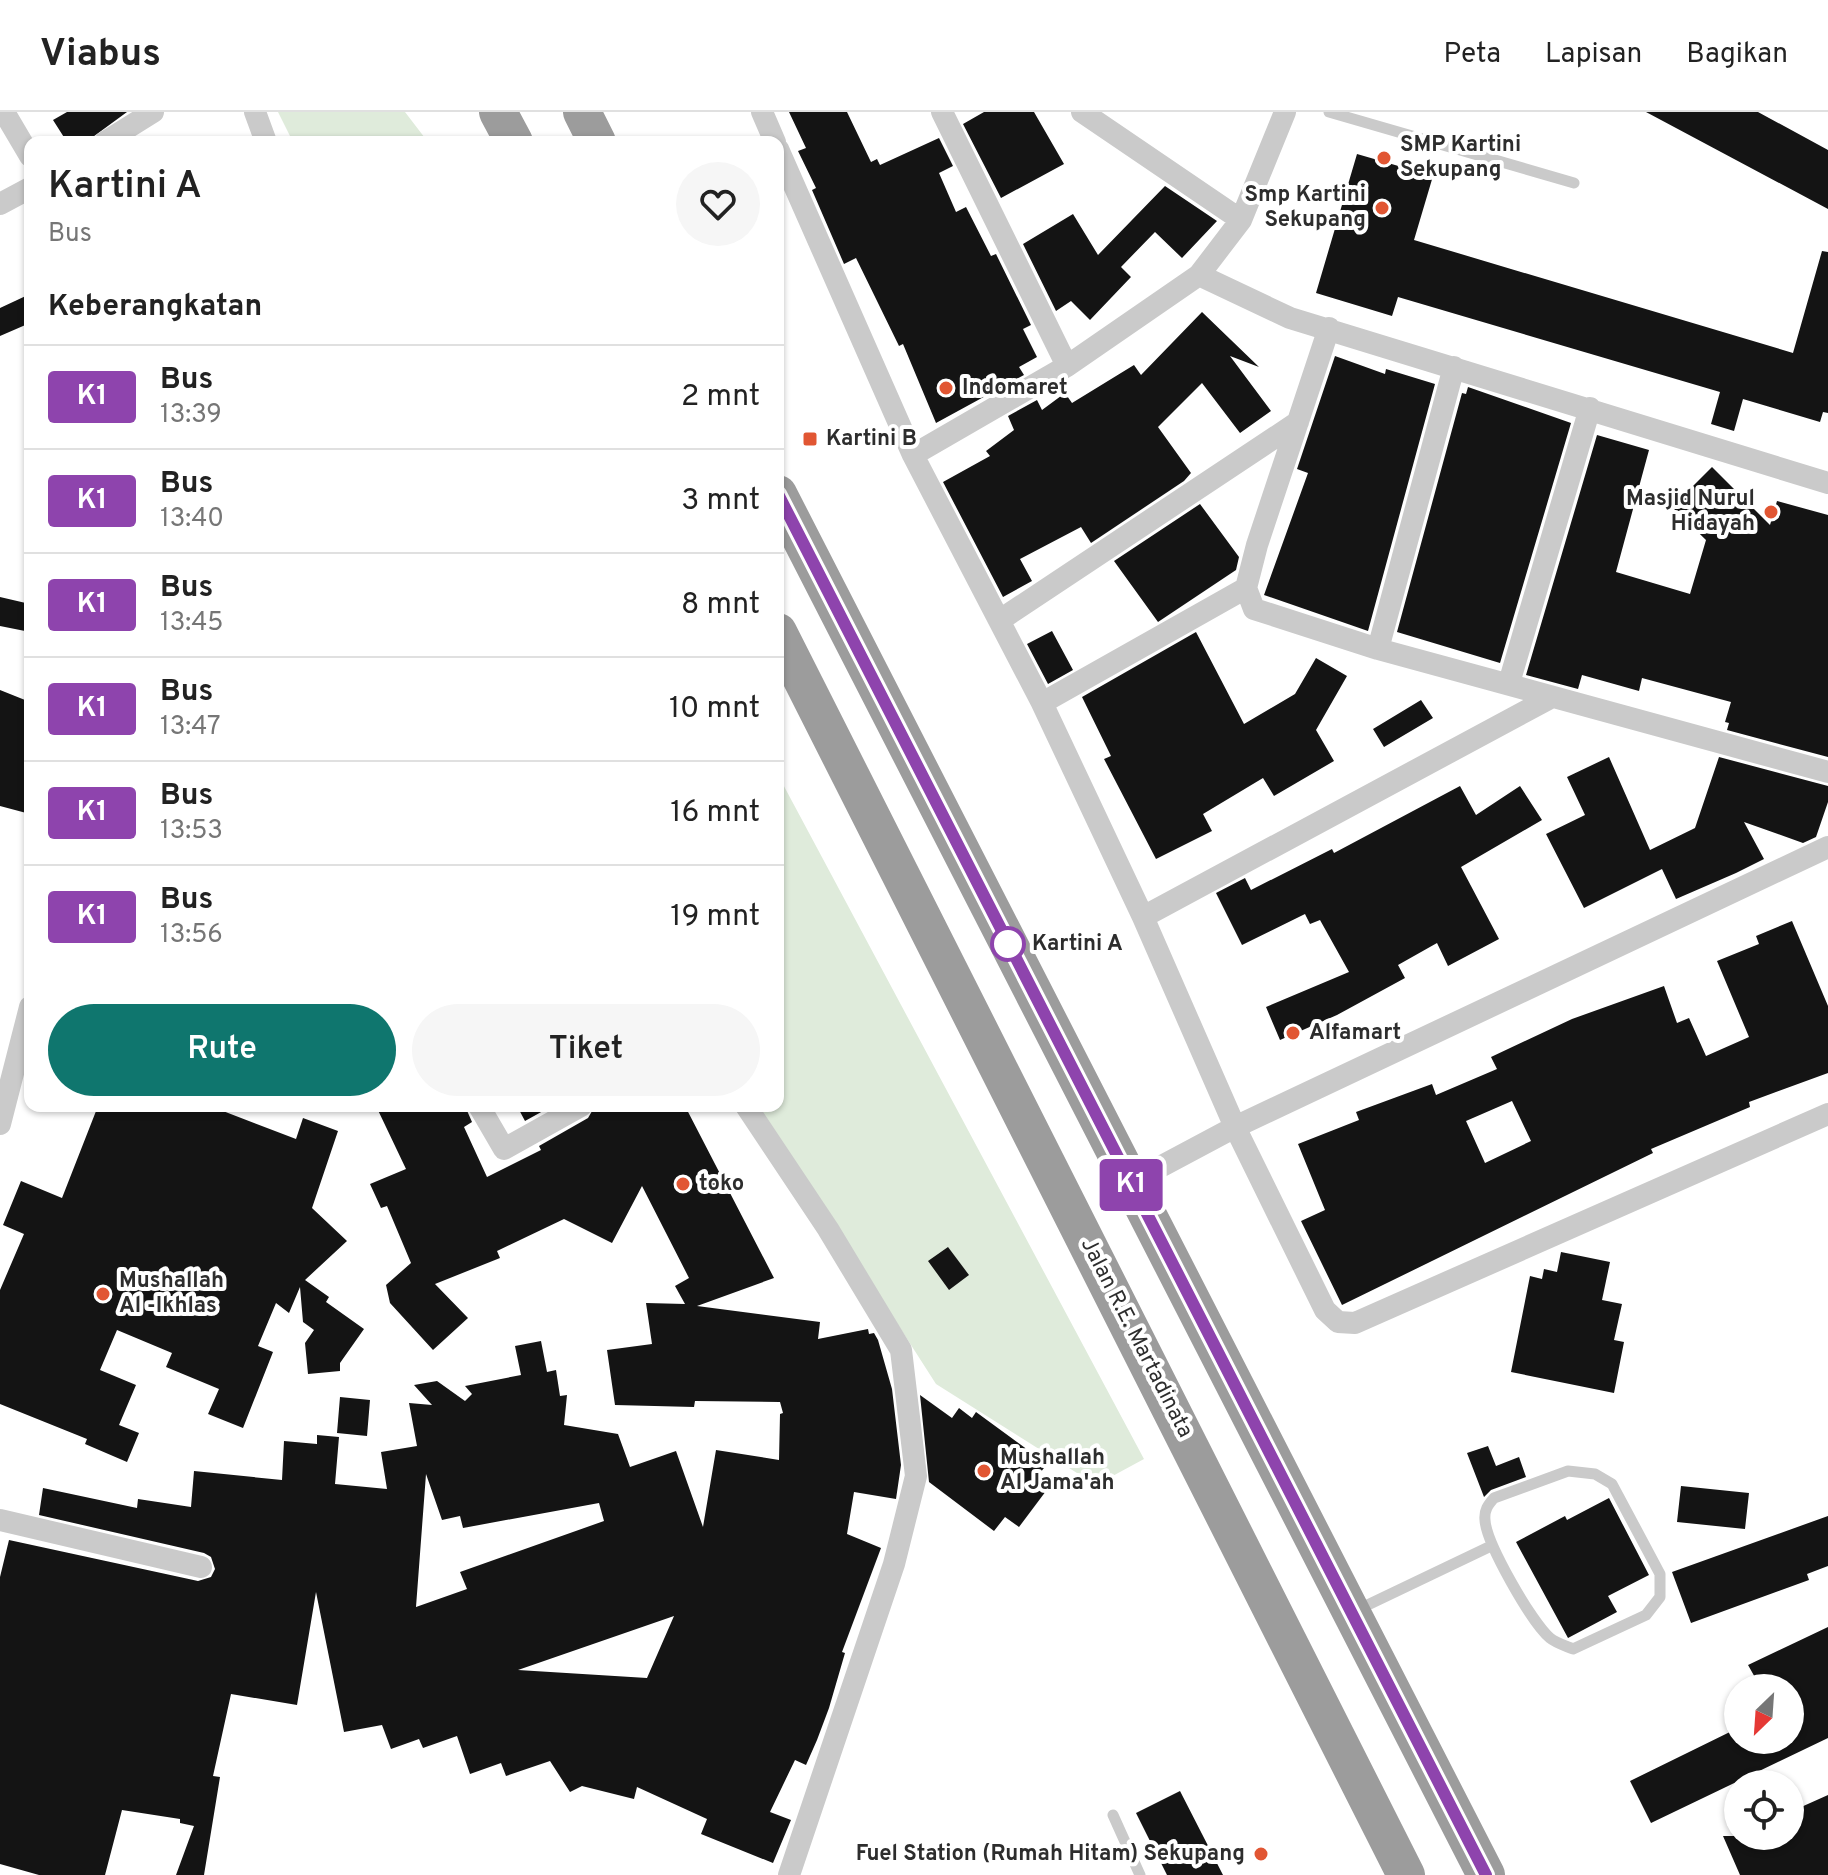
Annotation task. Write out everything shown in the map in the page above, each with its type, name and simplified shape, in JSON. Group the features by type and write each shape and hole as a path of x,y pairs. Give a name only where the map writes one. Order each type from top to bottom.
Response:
{"highway":[{"path":"498,112 511,136"},
{"path":"582,112 594,136"},
{"path":"784,506 1486,1875"},
{"name":"Jalan R.E. Martadinata","path":"784,643 1406,1875"},
{"path":"818,706 872,677"}],"street":[{"path":"4,112 24,146"},
{"path":"115,136 153,112"},
{"path":"255,112 263,136"},
{"path":"762,112 772,136"},
{"path":"942,112 1067,366"},
{"path":"1082,112 1241,220"},
{"path":"913,455 1067,366 1199,275 1241,220 1285,112"},
{"path":"784,163 913,455 1042,703 1143,917 1235,1127 1325,1310 1338,1322 1355,1323 1828,1114"},
{"path":"0,204 24,191"},
{"path":"1199,275 1290,318 1828,483"},
{"path":"1329,328 1246,588 1254,609 1378,649 1828,772"},
{"path":"1378,649 1454,367"},
{"path":"1509,683 1590,408"},
{"path":"1000,620 1298,422"},
{"path":"1042,703 1246,588"},
{"path":"1143,917 1552,697"},
{"path":"1130,1183 1235,1127 1827,851"},
{"path":"0,1124 3,1094 24,1026"},
{"path":"482,1112 504,1149 570,1112"},
{"path":"750,1112 828,1229 901,1350 916,1476 894,1564 789,1875"},
{"path":"0,1520 201,1567"}],"lane":[{"path":"1329,112 1574,183"},
{"path":"1568,1471 1595,1474 1612,1484 1660,1574 1660,1597 1646,1615 1573,1649 1551,1639 1491,1546 1485,1519 1486,1507 1494,1498 1568,1471"},
{"path":"1351,1613 1491,1546"},
{"path":"1113,1815 1140,1875"}],"green space":[{"path":"278,112 405,112 423,136 290,136"},
{"path":"784,786 1144,1459 1096,1485 936,1384 762,1112 784,1112"}],"building":[{"path":"67,112 127,112 94,136 63,136 53,120"},
{"path":"789,112 847,112 871,162 877,159 880,165 939,138 953,166 939,173 956,212 966,207 991,256 996,254 1031,325 1023,329 1037,357 1019,367 1024,375 936,423 903,344 899,346 856,258 844,264 812,190 816,188 798,151 806,148"},
{"path":"984,112 1034,112 1064,164 1001,198 963,124"},
{"path":"1646,112 1758,112 1828,150 1828,209"},
{"path":"1357,154 1433,176 1414,240 1793,353 1822,251 1828,252 1828,413 1823,412 1820,422 1743,399 1734,431 1711,424 1720,392 1398,297 1392,316 1316,293"},
{"path":"1165,186 1217,221 1182,258 1155,232 1121,267 1131,277 1090,320 1071,301 1056,311 1023,244 1073,214 1098,255"},
{"path":"24,297 24,326 0,336 0,308"},
{"path":"1202,312 1259,367 1230,356 1271,411 1240,433 1202,383 1158,427 1191,473 1184,481 1091,543 1081,527 1020,559 1032,581 1003,597 943,482 990,456 986,451 1014,430 1008,416 1037,400 1042,410 1065,393 1072,403 1134,365 1141,375"},
{"path":"1335,356 1385,374 1386,369 1435,384 1368,631 1264,595 1308,473 1297,469"},
{"path":"1468,387 1571,423 1500,663 1397,632 1462,393 1466,394"},
{"path":"1597,435 1649,450 1616,572 1690,594 1706,540 1672,507 1712,467 1770,525 1777,501 1828,515 1828,757 1727,730 1729,723 1725,722 1731,702 1642,678 1639,691 1582,675 1578,689 1526,675"},
{"path":"1200,504 1239,557 1236,570 1158,622 1114,561"},
{"path":"0,597 24,603 24,631 0,626"},
{"path":"1052,631 1073,670 1048,684 1027,644"},
{"path":"1196,632 1244,724 1295,694 1316,658 1347,676 1316,730 1334,761 1274,796 1263,778 1203,814 1212,831 1156,859 1104,759 1111,756 1082,697"},
{"path":"0,690 24,700 24,812 0,806"},
{"path":"1421,700 1433,718 1384,747 1373,729"},
{"path":"1609,757 1650,850 1695,828 1719,757 1828,786 1828,802 1816,837 1803,843 1744,822 1764,859 1736,873 1676,899 1662,869 1584,908 1546,834 1585,815 1567,777"},
{"path":"1460,786 1476,815 1520,786 1542,820 1461,867 1499,939 1448,966 1437,943 1398,965 1405,978 1337,1015 1280,1040 1266,1007 1349,972 1320,920 1310,924 1305,914 1242,945 1216,893 1245,878 1251,890 1332,849 1334,853"},
{"path":"1792,921 1828,1006 1828,1073 1749,1102 1750,1107 1651,1149 1653,1153 1342,1305 1301,1221 1325,1210 1298,1144 1359,1120 1356,1112 1432,1084 1436,1095 1497,1069 1491,1057 1572,1019 1664,986 1677,1023 1689,1018 1706,1056 1749,1037 1717,961 1759,944 1756,936","holes":["1512,1101 1531,1141 1485,1163 1466,1121"]},
{"path":"96,1112 226,1112 296,1139 303,1118 338,1131 312,1208 347,1241 305,1280 329,1297 326,1302 364,1329 340,1363 340,1371 308,1374 305,1343 314,1330 303,1322 300,1287 289,1313 276,1303 258,1346 273,1352 243,1428 208,1414 219,1389 166,1367 172,1353 117,1330 100,1370 136,1385 119,1425 139,1433 127,1462 85,1444 87,1439 0,1404 0,1290 24,1234 3,1225 21,1181 62,1198"},
{"path":"379,1112 468,1112 472,1122 464,1127 487,1177 541,1150 539,1146 588,1118 592,1112 688,1112 774,1278 697,1306 820,1322 818,1339 868,1329 869,1334 874,1333 892,1389 901,1465 896,1499 854,1492 847,1534 881,1548 842,1652 845,1653 817,1740 806,1765 795,1760 770,1812 791,1820 773,1863 701,1834 707,1819 637,1787 634,1799 582,1786 570,1792 550,1761 506,1776 501,1763 470,1774 457,1736 423,1748 419,1739 391,1749 382,1725 344,1732 316,1592 297,1705 231,1694 213,1776 220,1777 204,1875 176,1875 194,1826 180,1823 180,1819 122,1810 105,1875 39,1875 0,1864 0,1577 9,1540 198,1581 211,1577 215,1569 211,1557 204,1553 39,1515 43,1488 137,1508 138,1499 191,1507 194,1471 282,1480 284,1441 317,1444 317,1435 339,1437 335,1484 387,1489 381,1452 417,1446 409,1403 432,1405 414,1385 437,1381 465,1401 472,1394 465,1386 521,1375 515,1346 541,1341 547,1372 556,1370 560,1396 567,1395 564,1425 618,1434 630,1467 676,1451 703,1527 716,1450 779,1460 780,1414 783,1413 780,1402 695,1401 694,1407 615,1405 607,1350 652,1344 646,1303 685,1304 675,1286 689,1278 642,1186 612,1243 564,1219 497,1251 500,1258 435,1284 468,1318 433,1350 390,1303 386,1285 411,1263 387,1206 381,1208 370,1184 406,1169","holes":["426,1474 442,1520 460,1516 463,1528 599,1503 604,1521 460,1572 467,1589 416,1607","674,1616 647,1678 518,1670"]},
{"path":"520,1112 541,1112 525,1121"},
{"path":"948,1247 969,1275 949,1290 928,1261"},
{"path":"1561,1252 1610,1262 1602,1300 1622,1304 1614,1340 1624,1342 1614,1393 1511,1372 1530,1276 1542,1279 1544,1269 1557,1272"},
{"name":"Mushallah Al Jama'ah","path":"920,1395 952,1418 959,1408 972,1418 976,1412 1047,1464 1037,1477 1049,1487 1019,1527 1005,1517 994,1531 929,1482"},
{"path":"340,1397 370,1400 367,1436 337,1433"},
{"path":"1488,1446 1496,1466 1519,1457 1526,1477 1491,1490 1484,1497 1467,1453"},
{"path":"1681,1486 1749,1493 1745,1529 1677,1522"},
{"path":"1609,1498 1649,1575 1608,1596 1617,1612 1568,1638 1516,1542 1565,1516 1567,1520"},
{"path":"1828,1516 1828,1566 1807,1574 1809,1580 1691,1623 1672,1572"},
{"path":"1828,1627 1828,1738 1804,1750 1804,1674 1753,1674 1748,1665"},
{"path":"1724,1735 1724,1754 1795,1754 1761,1770 1724,1770 1724,1788 1651,1823 1630,1781"},
{"path":"1180,1791 1223,1875 1167,1875 1136,1813"},
{"path":"1828,1795 1828,1875 1740,1875 1729,1850 1804,1850 1804,1806"}],"bus line":[{"name":"K1","path":"784,506 1486,1875"}],"place":[{"name":"SMP Kartini Sekupang","path":"1384,158"},
{"name":"Smp Kartini Sekupang","path":"1382,208"},
{"name":"Indomaret","path":"946,388"},
{"name":"Kartini B","path":"810,439"},
{"name":"Masjid Nurul Hidayah","path":"1771,512"},
{"name":"Kartini A","path":"1008,944"},
{"name":"Alfamart","path":"1293,1033"},
{"name":"toko","path":"683,1184"},
{"name":"Mushallah Al -Ikhlas","path":"103,1294"},
{"name":"Mushallah Al Jama'ah","path":"984,1471"},
{"name":"Fuel Station (Rumah Hitam) Sekupang","path":"1261,1854"}]}
